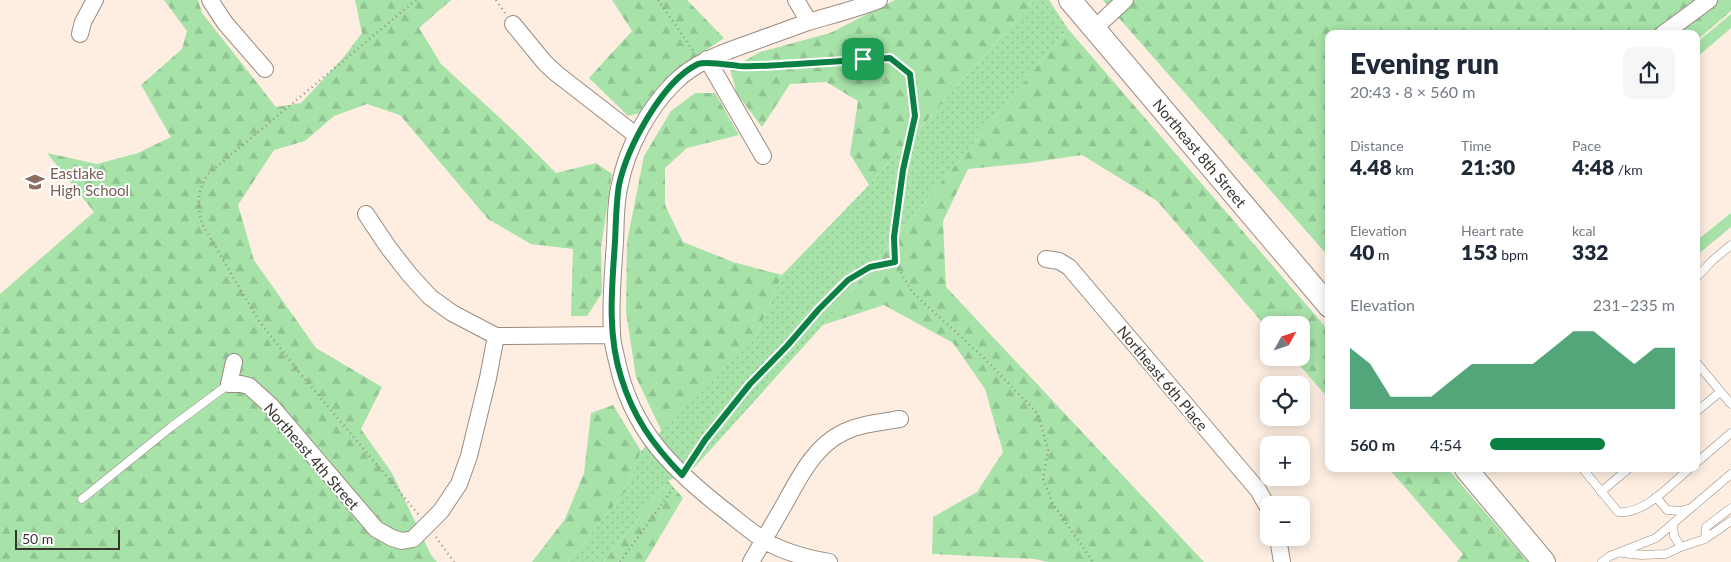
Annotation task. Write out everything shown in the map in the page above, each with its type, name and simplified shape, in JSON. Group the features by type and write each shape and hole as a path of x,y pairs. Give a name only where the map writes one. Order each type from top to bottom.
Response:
{"street":[{"path":"80,34 83,22 95,0"},
{"path":"210,0 225,23 265,69"},
{"path":"796,0 809,22"},
{"path":"828,562 788,552 764,540 702,493 682,475 662,454 646,432 630,403 620,376 612,335 612,298 619,186 625,163 637,136 654,108 673,84 688,70 704,61 809,22 880,0"},
{"name":"Northeast 8th Street","path":"1070,0 1325,301"},
{"path":"1095,28 1125,0"},
{"path":"1668,30 1709,0"},
{"path":"512,24 545,63 557,74 637,136"},
{"path":"704,61 763,156"},
{"path":"366,214 388,247 430,297 452,314 496,336 612,335"},
{"name":"Northeast 6th Place","path":"1046,259 1059,261 1069,267 1261,496"},
{"path":"427,525 441,511 459,484 469,456 479,417 496,336"},
{"path":"229,384 234,362"},
{"name":"Northeast 4th Street","path":"229,384 249,386 271,406 376,529 402,541 413,539 427,525"},
{"path":"750,562 804,471 827,442 844,432 862,426 900,419"},
{"path":"1469,472 1544,562"},
{"path":"1279,546 1282,562"}],"lane":[{"path":"1700,274 1731,245"},
{"path":"1700,368 1731,404"},
{"path":"82,499 171,427 229,384"},
{"path":"1700,409 1720,392"},
{"path":"1700,459 1731,433"},
{"path":"1585,472 1618,512 1627,513 1646,505 1685,472"},
{"path":"1601,492 1624,472"},
{"path":"1602,562 1610,556 1623,553 1656,538 1731,474"},
{"path":"1656,496 1667,510 1680,511 1691,508"},
{"path":"1704,539 1706,528 1731,508"},
{"path":"1623,553 1641,555 1666,554 1704,539 1731,521"},
{"path":"1673,524 1674,536 1681,547"}],"path":[{"path":"416,0 208,174 200,188 198,206 202,224 259,321 299,372 427,525 454,562"},
{"path":"658,0 687,41 704,61"},
{"path":"726,65 753,67 890,58 910,74 915,116 903,170 894,237 895,262 912,292 983,357 1038,414 1048,450 1043,479 1052,504 1093,562"},
{"path":"620,562 705,440 750,384 848,280 870,267 895,262"}],"green space":[{"path":"164,0 198,0 202,13 276,107 301,103 343,58 362,33 355,0 451,0 419,28 441,64 514,131 556,173 596,163 612,174 601,248 602,293 587,316 571,316 573,249 531,244 488,219 400,115 367,104 334,116 305,141 274,150 238,205 254,260 316,348 382,387 361,429 392,473 431,555 437,562 0,562 0,294 94,212 47,153 97,164 138,153 171,137 141,85 182,49 187,31"},
{"path":"612,0 687,0 724,38 684,65 644,112 628,116 589,78 632,31"},
{"path":"895,0 1034,0 869,185 850,154 858,101 826,82 790,84 762,127 737,94 730,69 760,52 830,33"},
{"path":"1034,0 1049,0 1068,29 823,325 694,468 668,481 603,562 568,562 626,491 641,451 755,338 782,275 869,185"},
{"path":"1103,0 1731,0 1731,11 1700,38 1700,30 1325,30 1325,252"},
{"path":"1731,14 1731,28 1700,55 1700,40"},
{"path":"1068,29 1325,326 1325,394 1300,366 1310,366 1310,316 1260,316 1260,320 1157,201 1082,155 968,169 943,221 946,287 1204,562 1047,562 1035,559 932,554 933,517 977,492 1003,452 985,389 953,343 884,305 823,325"},
{"path":"695,93 715,93 739,135 687,148 665,168 665,205 683,242 733,262 782,275 755,338 662,432 636,377 626,312 627,242 644,156 671,111"},
{"path":"1731,213 1731,227 1700,253 1700,238"},
{"path":"613,405 641,451 626,491 568,562 532,562 565,519 584,473 591,413"},
{"path":"1392,472 1451,472 1528,562 1457,562 1463,554"},
{"path":"668,481 683,498 645,562 603,562"}],"place":[{"name":"Eastlake High School","path":"35,182"}],"route":[{"path":"890,58 910,74 915,116 903,170 894,237 895,262 870,267 848,280 819,309 787,346 750,384 705,440 682,475 662,454 646,432 630,403 620,376 612,335 617,209 619,186 625,163 637,136 654,108 673,84 688,70 700,63 753,67 863,59 890,58"}]}
